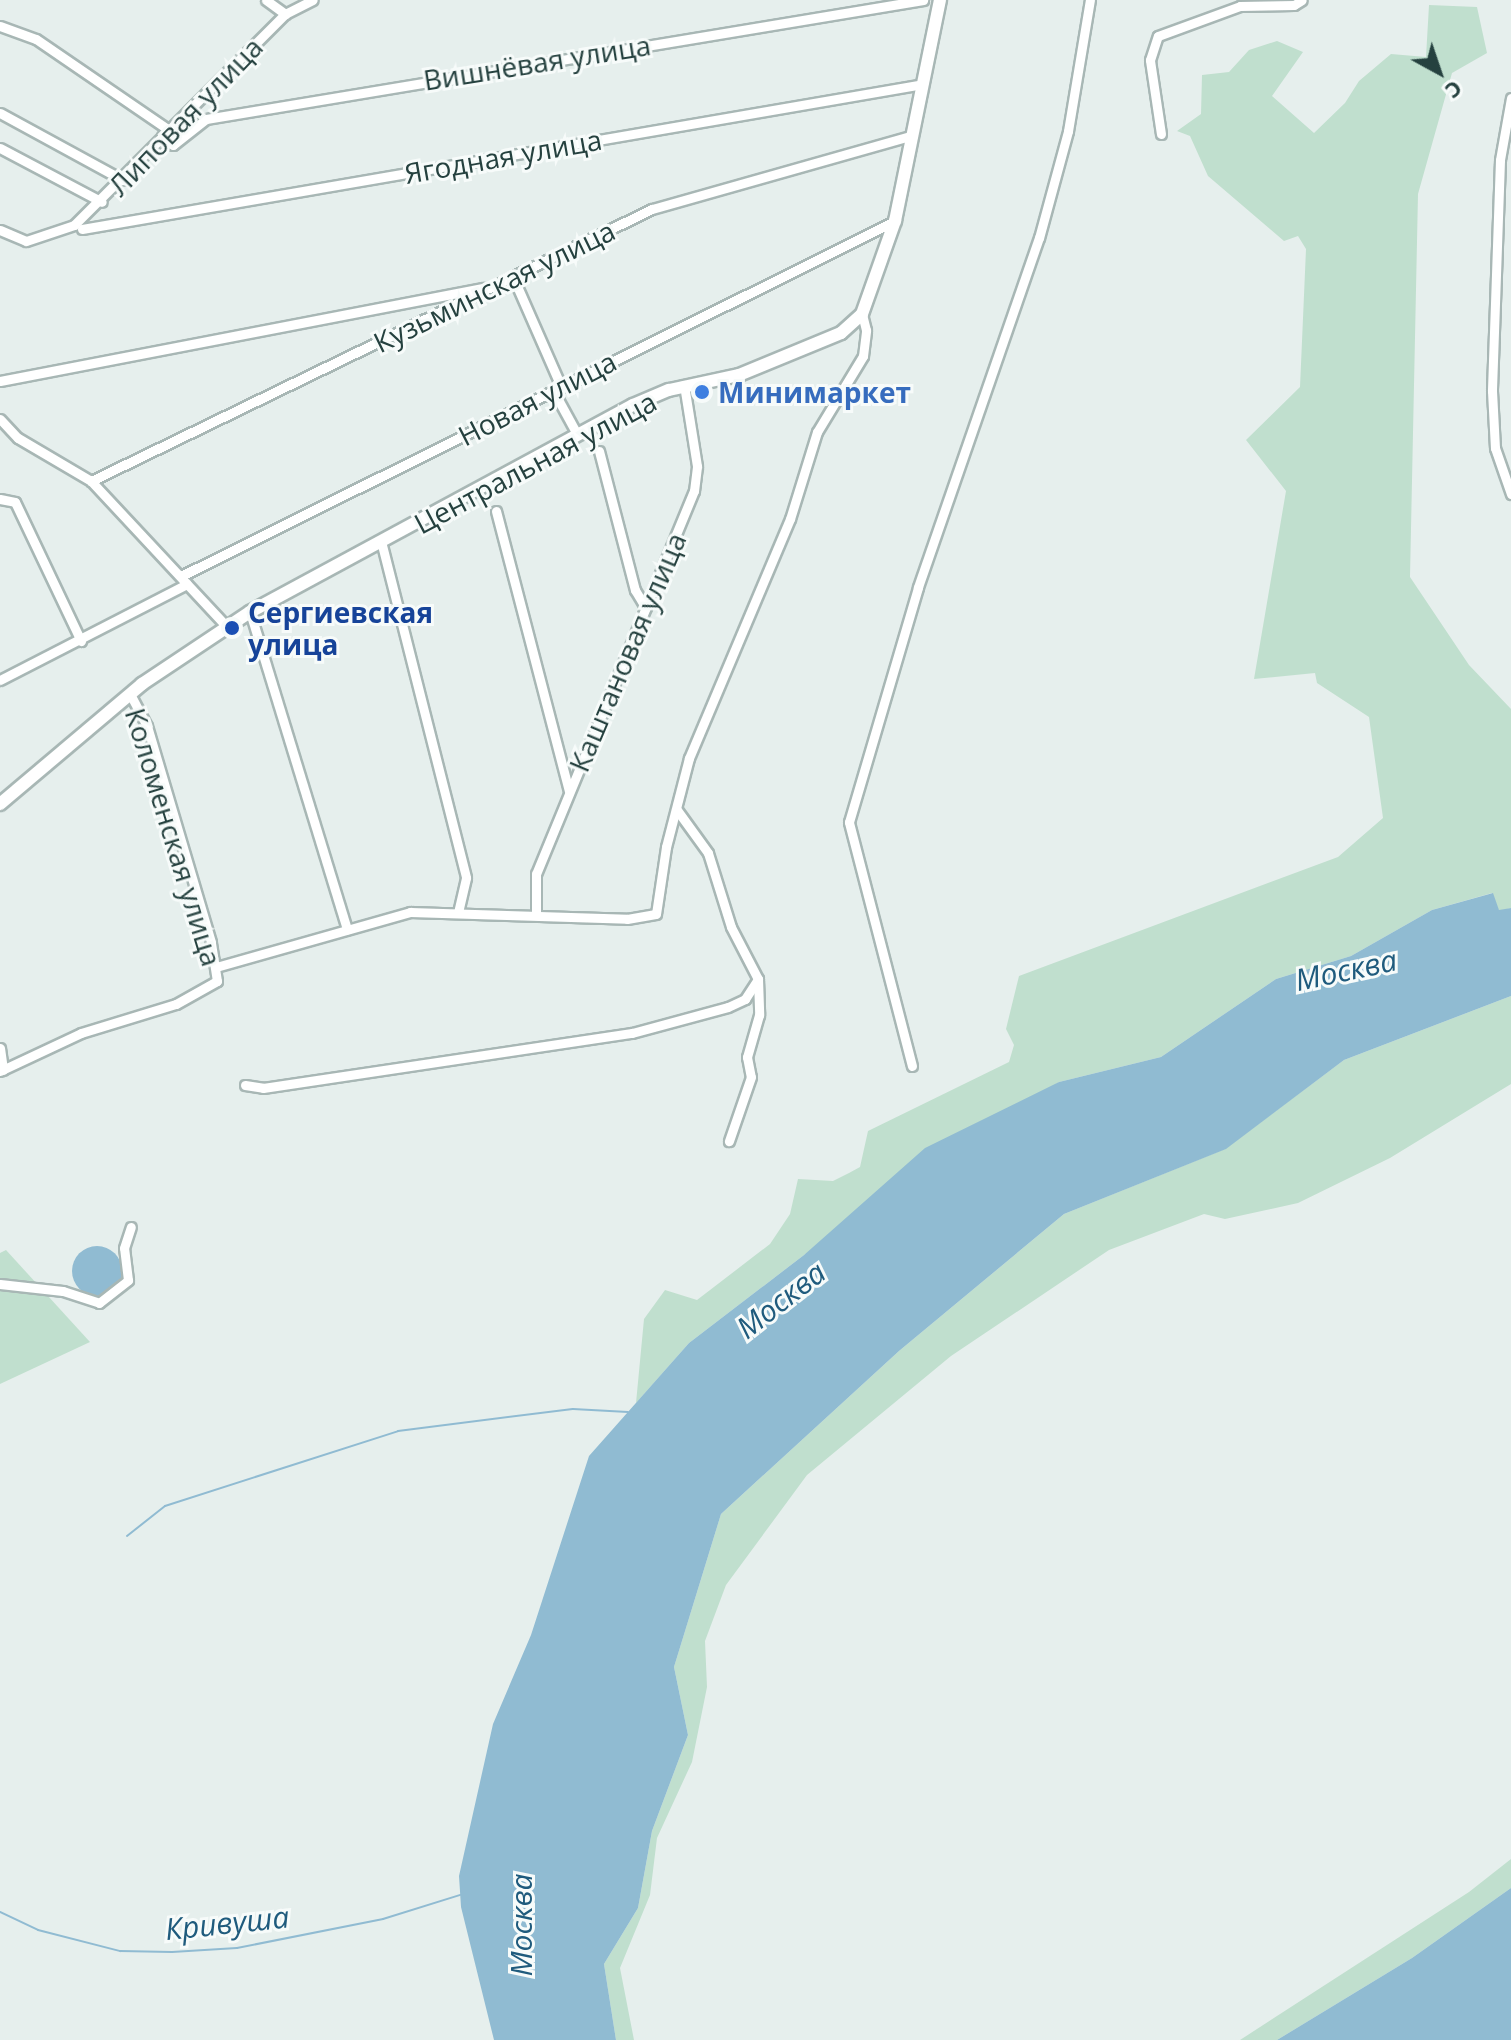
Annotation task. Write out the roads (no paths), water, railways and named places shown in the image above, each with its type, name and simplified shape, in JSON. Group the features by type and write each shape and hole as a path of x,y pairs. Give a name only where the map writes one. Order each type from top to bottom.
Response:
{"street":[{"path":"266,0 285,14"},
{"name":"Липовая улица","path":"0,230 26,241 57,233 102,202 164,132 285,14 313,0"},
{"name":"Вишнёвая улица","path":"164,132 173,145 206,119 923,0"},
{"path":"216,967 410,912 627,919 656,914 689,758 801,491 817,432 863,356 866,330 862,314 895,221 940,0"},
{"path":"912,1066 849,822 918,587 1039,238 1068,131 1090,0"},
{"path":"1161,134 1150,60 1158,36 1240,6 1294,5 1302,0"},
{"path":"0,26 36,39 164,132"},
{"name":"Ягодная улица","path":"82,229 923,84"},
{"path":"1511,98 1500,160 1492,391 1495,448 1511,494"},
{"path":"0,113 123,180"},
{"name":"Кузьминская улица","path":"91,481 652,209 913,135"},
{"path":"0,148 102,202"},
{"name":"Новая улица","path":"1,678 81,641 184,580 556,387 895,221"},
{"path":"513,277 577,434"},
{"path":"0,381 496,285"},
{"name":"Центральная улица","path":"0,804 130,694 250,612 382,545 577,434 684,385 739,375 813,347 862,314"},
{"name":"Каштановая улица","path":"536,915 536,874 697,479 684,385"},
{"path":"0,419 18,438 91,481 226,626"},
{"path":"599,451 635,590 646,608"},
{"path":"5,498 81,641"},
{"path":"496,511 569,791"},
{"path":"382,545 466,878 458,913"},
{"path":"250,612 347,930"},
{"name":"Коломенская улица","path":"2,1071 81,1033 176,1004 217,981 216,967 147,726 130,694"},
{"path":"677,810 708,853 731,927 758,979 759,1015 748,1042 751,1077 729,1141"},
{"path":"245,1085 263,1088 632,1033 728,1007 745,999 758,979"},
{"path":"0,1048 2,1071"},
{"path":"0,1284 63,1291 99,1303 128,1280 124,1248 131,1227"}],"water":[{"name":"Москва","path":"1493,893 1499,910 1511,908 1511,996 1344,1060 1226,1149 1064,1214 899,1351 721,1514 674,1667 688,1735 652,1831 638,1908 604,1964 616,2040 494,2040 461,1907 459,1876 493,1724 531,1635 589,1456 689,1343 804,1255 925,1148 1059,1082 1161,1057 1276,979 1351,956 1432,910"},
{"path":"97,1246 115,1253 122,1271 115,1289 97,1296 79,1289 72,1271 79,1253"},
{"path":"1511,1888 1511,2040 1277,2040 1412,1958"}],"waterway":[{"path":"127,1536 165,1506 398,1431 573,1409 628,1412"},
{"name":"Кривуша","path":"0,1912 38,1930 120,1951 172,1952 237,1948 383,1919 460,1895"}],"place":[{"name":"Минимаркет","path":"702,392"},
{"name":"Сергиевская улица","path":"232,628"}]}
